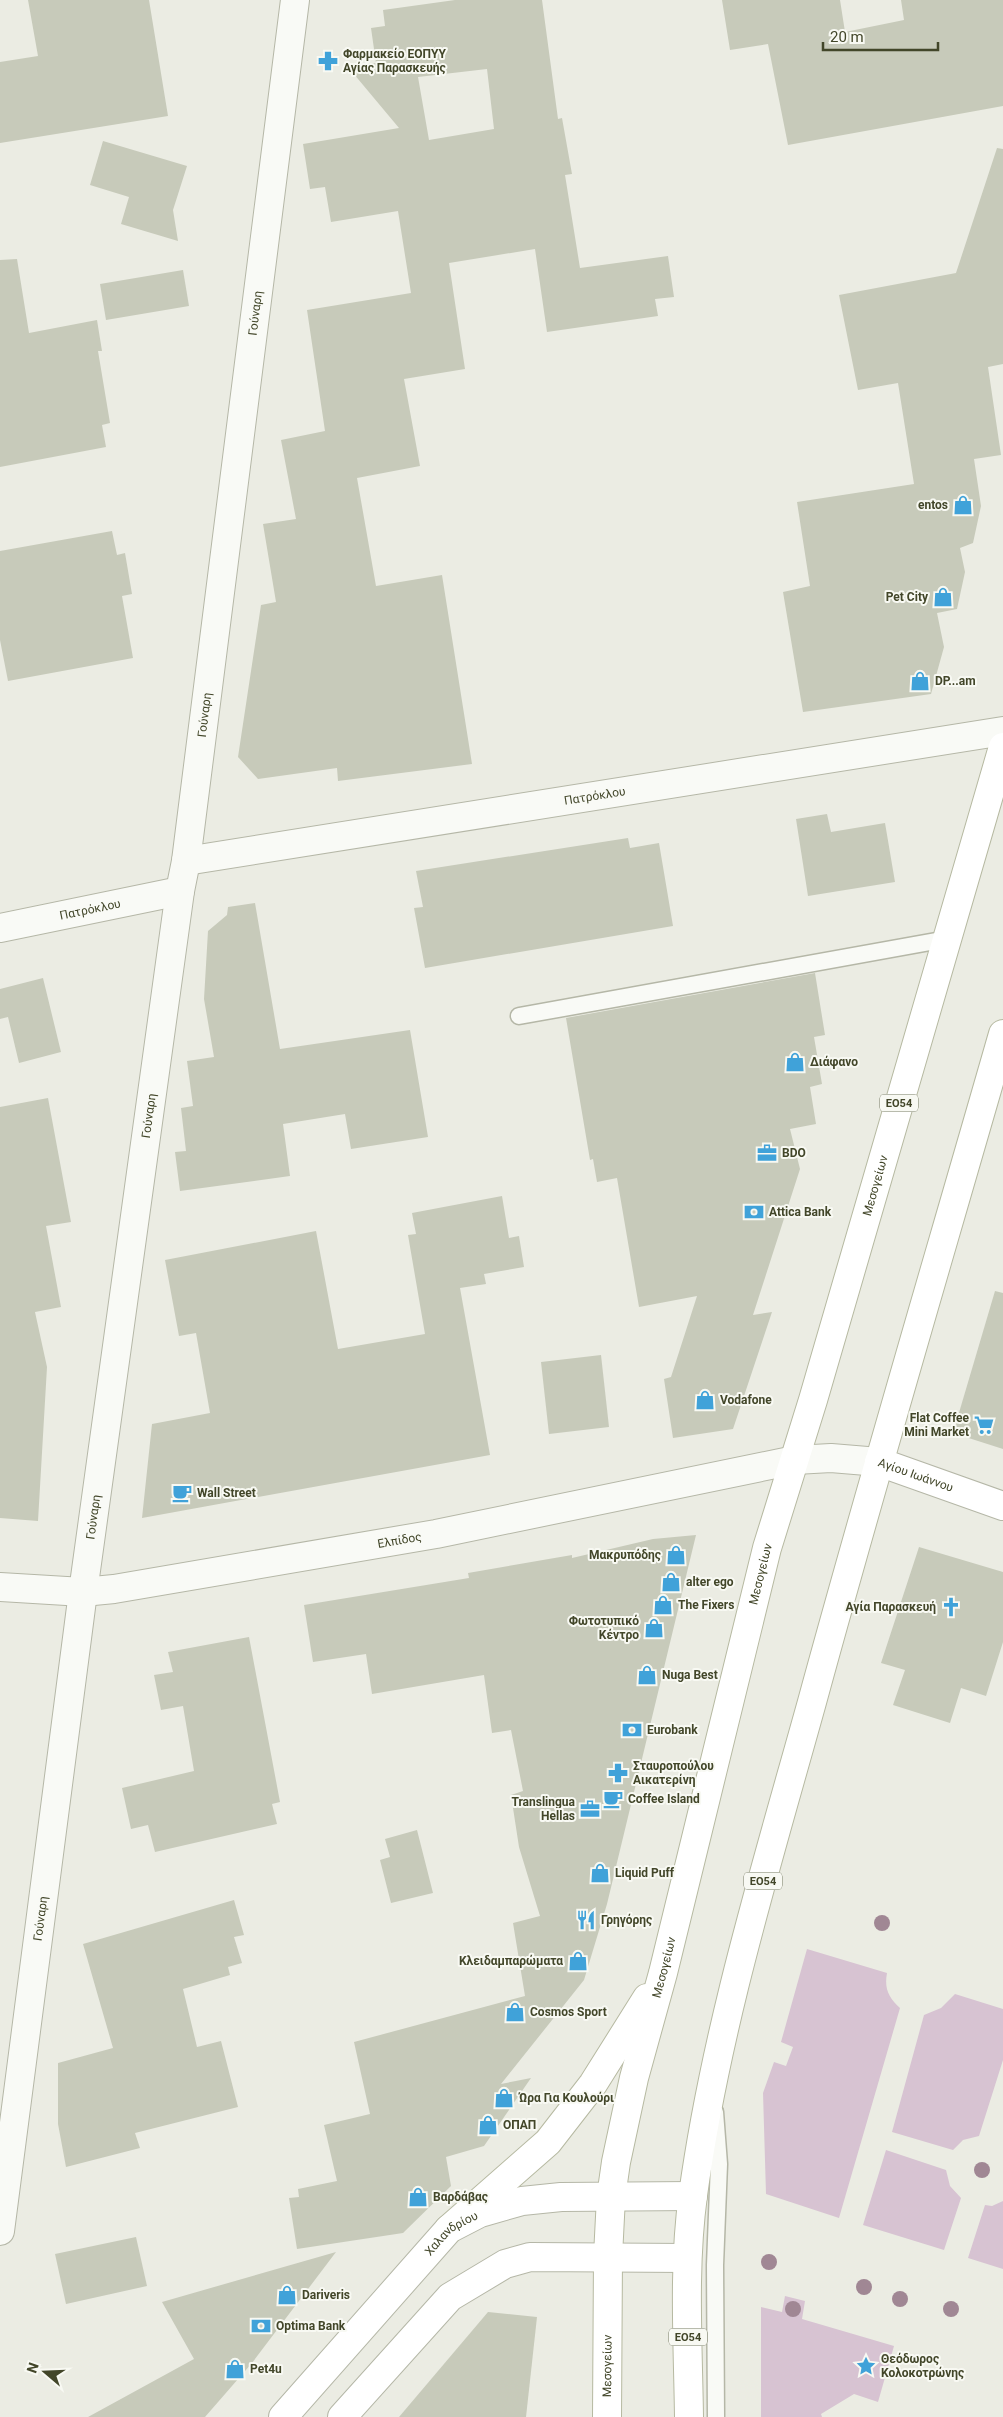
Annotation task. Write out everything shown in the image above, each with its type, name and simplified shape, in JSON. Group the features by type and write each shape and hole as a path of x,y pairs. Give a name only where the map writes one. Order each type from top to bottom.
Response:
{"main road":[{"name":"Μεσογείων","path":"607,2417 608,2256 611,2197 616,2162 634,2078 663,1973 767,1548 795,1460 1003,747"},
{"name":"ΕΟ54","path":"689,2417 687,2258 693,2196 713,2088 744,1950 879,1462 1003,1034"},
{"name":"Αγίου Ιωάννου","path":"879,1462 1003,1506"},
{"path":"449,2230 533,2156 570,2115 593,2084 663,1973"},
{"name":"Χαλανδρίου","path":"283,2417 449,2230 480,2213 522,2201 561,2197 693,2196"},
{"path":"342,2417 450,2297 478,2278 505,2264 530,2257 687,2258"}],"street":[{"name":"Γούναρη","path":"0,2231 7,2124 180,891 186,861 295,0"},
{"name":"Πατρόκλου","path":"186,861 1003,731"},
{"name":"Πατρόκλου","path":"0,928 180,891"},
{"name":"Αγίου Ιωάννου","path":"795,1460 831,1458 879,1462"},
{"name":"Ελπίδος","path":"0,1587 83,1592 114,1589 436,1534 795,1460"}],"lane":[{"path":"519,1016 947,939"},
{"path":"713,2088 720,2164 715,2265 716,2417"}],"shaded area":[{"path":"807,1949 887,1973 886,1984 888,1993 900,2008 839,2218 766,2194 763,2093 774,2062 786,2066 793,2047 781,2042"},
{"path":"955,1994 1003,2009 1003,2060 979,2136 963,2140 953,2150 892,2132 924,2015 941,2008"},
{"path":"886,2150 946,2170 950,2186 961,2198 944,2250 863,2225"},
{"path":"1003,2201 1003,2269 968,2258 985,2205 992,2206"},
{"path":"785,2296 805,2301 802,2319 894,2346 878,2402 854,2394 821,2414 822,2417 761,2417 761,2307 782,2312"}],"building":[{"path":"28,0 149,0 168,116 0,143 0,62 38,56"},
{"path":"455,0 542,0 558,119 562,118 572,174 565,175 580,268 668,256 674,297 655,299 658,316 547,332 535,249 449,263 465,369 404,379 420,466 357,478 376,586 442,575 472,764 338,781 337,768 258,779 238,757 261,605 276,602 263,524 296,519 281,440 325,431 307,310 411,293 398,211 331,222 325,187 310,189 303,144 399,128 348,67 376,63 371,28 385,26 383,10","holes":["487,69 494,129 429,140 418,77"]},
{"path":"722,0 840,0 845,32 904,20 901,0 1003,0 1003,106 788,145 768,44 730,50"},
{"path":"103,141 187,166 173,210 178,241 121,224 129,197 90,185"},
{"path":"997,148 1003,149 1003,364 988,367 1001,455 974,459 981,506 973,543 960,548 965,572 957,609 937,613 944,647 931,694 803,712 783,592 810,586 797,502 914,484 898,383 858,390 839,295 956,273"},
{"path":"17,259 29,333 97,320 102,351 98,351 110,423 102,425 106,447 0,467 0,260"},
{"path":"183,270 189,306 106,320 100,284"},
{"path":"112,531 117,555 125,553 132,594 122,596 133,658 8,681 0,640 0,551"},
{"path":"827,814 831,832 885,823 895,882 808,896 796,819"},
{"path":"628,838 630,848 659,843 673,926 425,968 414,908 423,907 416,871"},
{"path":"255,903 280,1049 410,1030 428,1137 351,1149 345,1114 283,1124 290,1176 180,1191 175,1152 186,1151 181,1108 193,1106 187,1061 214,1057 204,999 208,931 227,915 228,907"},
{"path":"815,973 825,1035 814,1037 822,1084 810,1087 816,1124 790,1129 800,1169 753,1315 772,1312 733,1429 673,1438 664,1379 671,1377 697,1296 639,1307 617,1178 597,1182 593,1159 590,1160 566,1018"},
{"path":"43,978 61,1052 19,1063 8,1017 0,1019 0,989"},
{"path":"48,1098 71,1222 46,1226 61,1307 35,1312 47,1367 38,1521 0,1518 0,1107"},
{"path":"502,1196 509,1238 519,1236 524,1267 484,1274 486,1284 460,1288 490,1455 142,1518 152,1424 210,1413 196,1333 179,1336 165,1260 316,1231 338,1349 425,1334 408,1235 416,1234 412,1213"},
{"path":"995,1291 1003,1293 1003,1449 953,1433"},
{"path":"601,1355 609,1427 549,1434 541,1362"},
{"path":"696,1535 607,1904 584,1980 501,2084 531,2078 484,2146 446,2157 451,2186 403,2233 297,2249 289,2198 299,2197 298,2189 337,2181 324,2125 370,2114 354,2042 525,1996 513,1923 540,1916 519,1847 511,1795 523,1791 511,1730 492,1733 484,1675 372,1694 366,1654 313,1662 304,1605 469,1578 468,1573 572,1555 572,1558 653,1539"},
{"name":"Αγία Παρασκευή","path":"919,1547 1003,1572 1003,1642 986,1696 961,1688 950,1723 893,1705 905,1670 881,1663"},
{"path":"249,1637 280,1802 272,1804 277,1824 155,1852 148,1825 131,1829 122,1788 194,1771 183,1706 161,1710 154,1675 173,1672 168,1652"},
{"path":"417,1830 433,1893 391,1903 380,1860 390,1857 385,1839"},
{"path":"234,1900 244,1935 234,1937 242,1963 228,1967 230,1975 183,1989 197,2047 221,2041 238,2107 135,2133 140,2148 66,2167 58,2124 58,2063 113,2048 83,1944"},
{"path":"136,2237 147,2286 66,2304 55,2254"},
{"path":"336,2252 252,2363 205,2417 88,2417 194,2359 162,2302"},
{"path":"488,2312 537,2317 526,2417 399,2417"}],"place":[{"name":"Φαρμακείο ΕΟΠΥΥ Αγίας Παρασκευής","path":"328,61"},
{"name":"entos","path":"963,505"},
{"name":"Pet City","path":"943,597"},
{"name":"DP...am","path":"920,681"},
{"name":"Διάφανο","path":"795,1062"},
{"name":"BDO","path":"767,1153"},
{"name":"Attica Bank","path":"754,1212"},
{"name":"Vodafone","path":"705,1400"},
{"name":"Flat Coffee Mini Market","path":"984,1425"},
{"name":"Wall Street","path":"182,1493"},
{"name":"Μακρυπόδης","path":"676,1555"},
{"name":"alter ego","path":"671,1582"},
{"name":"The Fixers","path":"663,1605"},
{"name":"Αγία Παρασκευή","path":"951,1607"},
{"name":"Φωτοτυπικό Κέντρο","path":"654,1628"},
{"name":"Nuga Best","path":"647,1675"},
{"name":"Eurobank","path":"632,1730"},
{"name":"Σταυροπούλου Αικατερίνη","path":"618,1773"},
{"name":"Coffee Island","path":"613,1799"},
{"name":"Translingua Hellas","path":"590,1809"},
{"name":"Liquid Puff","path":"600,1873"},
{"name":"Γρηγόρης","path":"586,1920"},
{"name":"Κλειδαμπαρώματα","path":"578,1961"},
{"name":"Cosmos Sport","path":"515,2012"},
{"name":"Ώρα Για Κουλούρι","path":"504,2098"},
{"name":"ΟΠΑΠ","path":"488,2125"},
{"name":"Βαρδάβας","path":"418,2197"},
{"name":"Dariveris","path":"287,2295"},
{"name":"Optima Bank","path":"261,2326"},
{"name":"Θεόδωρος Κολοκοτρώνης","path":"866,2366"},
{"name":"Pet4u","path":"235,2369"}]}
